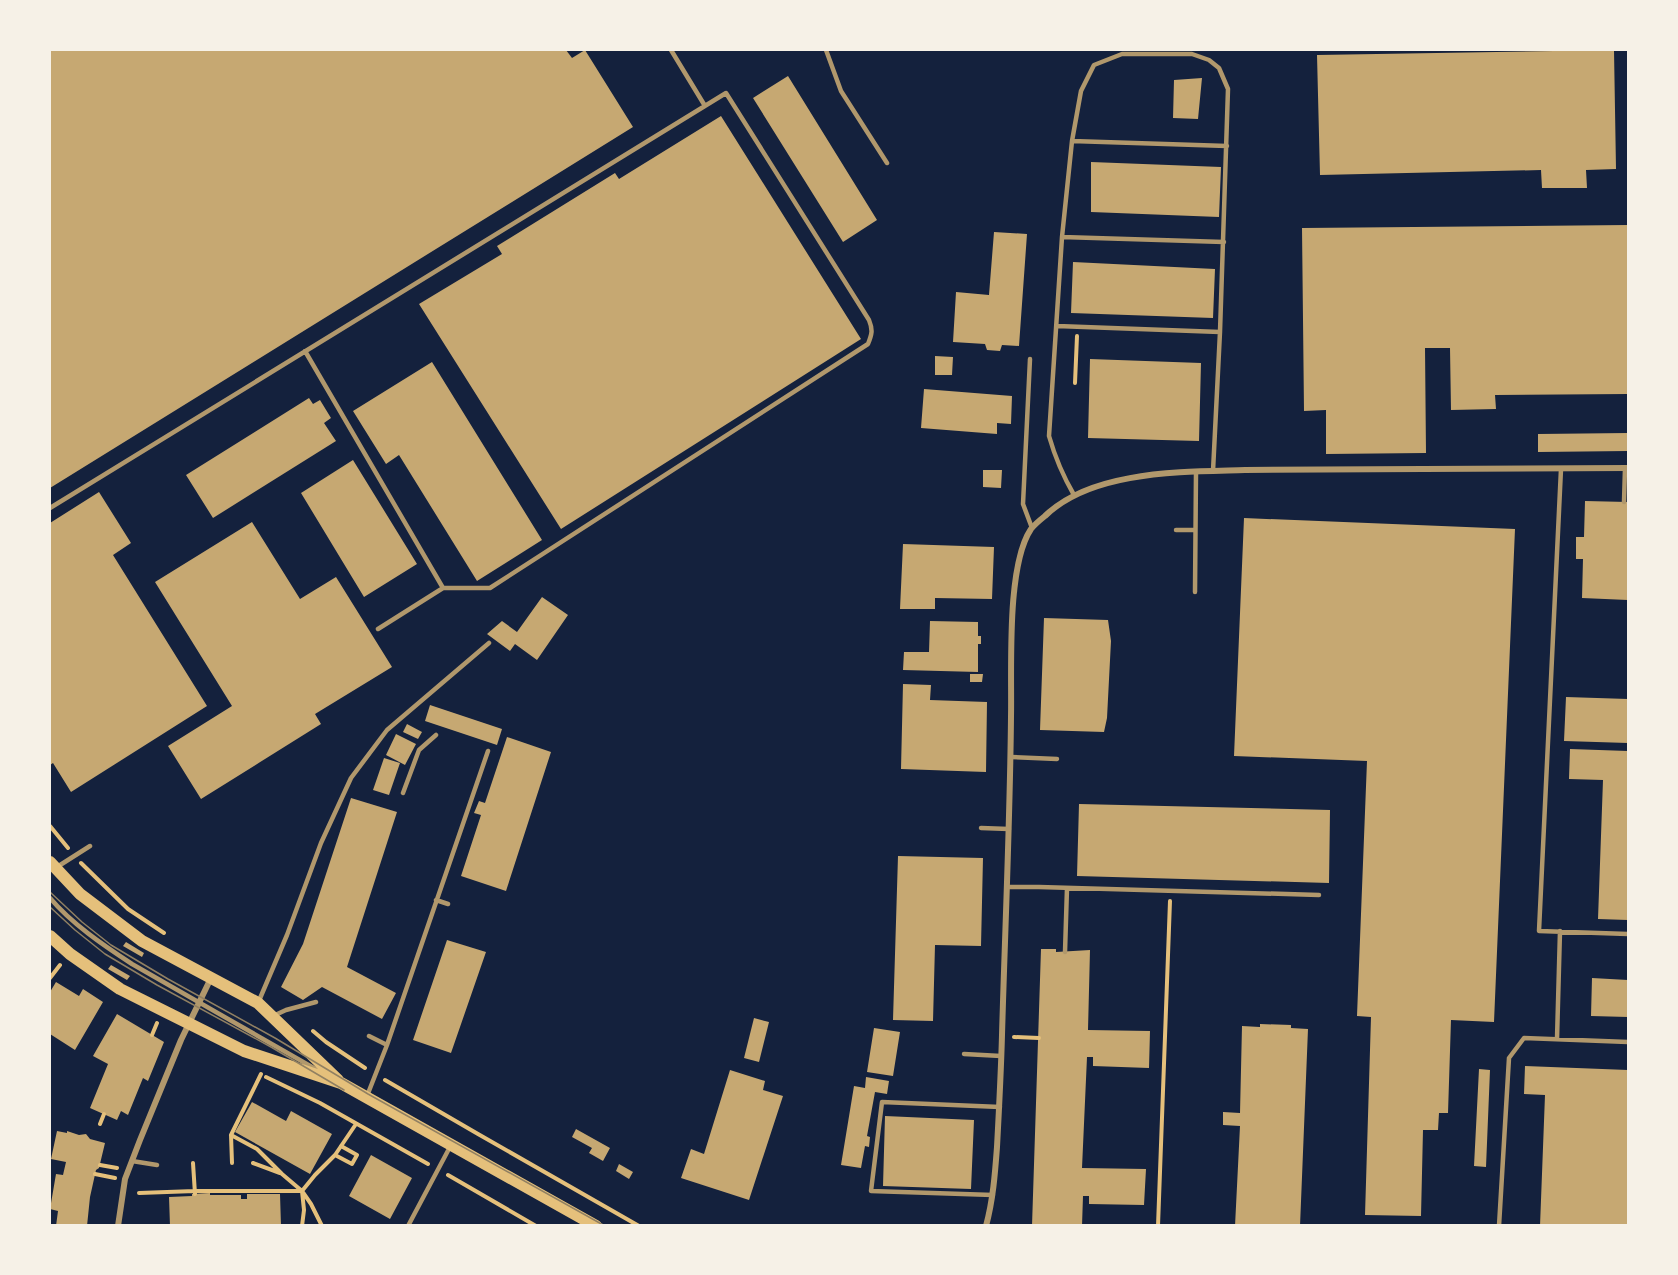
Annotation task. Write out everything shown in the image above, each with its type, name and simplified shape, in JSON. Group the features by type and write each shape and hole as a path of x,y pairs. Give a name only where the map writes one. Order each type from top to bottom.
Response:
{"main road":[{"path":"52,865 81,894 142,941 258,1003 341,1083"},
{"path":"50,936 70,954 120,989 244,1051 341,1083 596,1226"}],"street":[{"path":"986,1226 993,1196 1000,1107 1011,757 1012,636 1016,569 1022,546 1032,528 1051,510 1074,495 1097,485 1140,477 1213,471 1627,468"},
{"path":"118,1226 125,1179 149,1115 211,978"}],"lane":[{"path":"671,50 705,106"},
{"path":"826,50 841,91 887,163"},
{"path":"1074,495 1054,454 1049,436 1062,237 1072,141 1081,91 1094,65 1122,54 1192,54 1209,60 1219,68 1228,89 1224,242 1213,471"},
{"path":"50,507 726,93 869,320 872,335 867,344 490,588 443,588 378,629"},
{"path":"1072,141 1227,146"},
{"path":"1062,237 1224,242"},
{"path":"1057,326 1220,332"},
{"path":"305,351 443,588"},
{"path":"1030,358 1023,504 1032,528"},
{"path":"1624,502 1627,468"},
{"path":"1560,469 1539,931 1629,934"},
{"path":"1196,472 1196,592"},
{"path":"1176,530 1195,530"},
{"path":"258,1003 287,935 321,843 351,778 387,730 489,643"},
{"path":"403,793 419,750 436,735"},
{"path":"366,1098 387,1045 488,751"},
{"path":"1011,757 1057,759"},
{"path":"409,778 415,780"},
{"path":"463,796 471,799"},
{"path":"981,828 1009,829"},
{"path":"52,865 75,856 90,846"},
{"path":"1007,887 1319,895"},
{"path":"1065,952 1067,888"},
{"path":"50,898 109,949 132,964 341,1083"},
{"path":"436,900 448,904"},
{"path":"1557,1039 1560,932"},
{"path":"273,1016 316,1002"},
{"path":"369,1036 387,1045"},
{"path":"1499,1226 1509,1058 1524,1038 1629,1042"},
{"path":"964,1054 1001,1056"},
{"path":"993,1196 871,1191 882,1102 1000,1107"},
{"path":"408,1226 451,1145"},
{"path":"132,1161 157,1165"}],"path":[{"path":"1075,383 1077,327"},
{"path":"50,826 94,877 128,909 169,936"},
{"path":"1158,1226 1171,891"},
{"path":"147,1021 181,1040"},
{"path":"152,1035 156,1026"},
{"path":"310,1029 376,1075 639,1226"},
{"path":"1023,1037 1039,1038"},
{"path":"251,1070 320,1104 536,1226"},
{"path":"232,1163 231,1135 261,1074"},
{"path":"100,1124 104,1114"},
{"path":"302,1226 304,1210 302,1191 335,1155 356,1124"},
{"path":"231,1135 257,1149 302,1191 322,1226"},
{"path":"335,1155 352,1164 357,1155 341,1146"},
{"path":"193,1163 195,1192"},
{"path":"253,1163 282,1174"},
{"path":"95,1174 125,1179"},
{"path":"139,1193 302,1191"}],"building":[{"path":"50,50 566,50 572,58 585,50 633,127 50,488"},
{"path":"1614,50 1616,169 1586,170 1587,188 1542,188 1541,170 1320,175 1317,55"},
{"path":"788,76 877,220 843,242 753,98"},
{"path":"1202,78 1198,119 1173,118 1174,80"},
{"path":"721,116 861,339 561,529 419,304 502,254 497,246 615,173 619,179"},
{"path":"1091,162 1221,167 1219,217 1091,212"},
{"path":"1628,225 1628,394 1495,395 1496,409 1451,410 1450,348 1425,348 1426,453 1326,454 1326,410 1304,411 1302,228"},
{"path":"994,232 1027,234 1019,346 1002,345 1000,351 987,350 985,344 953,342 956,292 989,295"},
{"path":"1073,262 1215,269 1213,318 1071,313"},
{"path":"935,356 953,357 952,375 935,375"},
{"path":"1090,359 1201,363 1199,441 1088,438"},
{"path":"432,362 542,540 477,581 399,455 386,464 353,411"},
{"path":"924,389 1012,396 1011,424 997,423 997,434 921,428"},
{"path":"309,398 313,404 320,400 331,418 324,423 336,441 213,518 186,475"},
{"path":"1628,433 1628,451 1538,452 1538,434"},
{"path":"353,460 417,564 364,597 301,493"},
{"path":"983,470 1002,470 1001,488 983,487"},
{"path":"99,492 131,543 113,555 207,706 71,792 53,763 50,765 50,523"},
{"path":"1585,501 1628,502 1628,600 1582,598 1583,559 1576,559 1576,537 1584,537"},
{"path":"1244,518 1515,529 1494,1022 1451,1020 1448,1113 1439,1113 1438,1130 1423,1130 1421,1216 1365,1215 1371,1017 1357,1016 1367,761 1234,756"},
{"path":"252,522 300,599 336,577 392,667 315,714 321,724 201,799 168,746 232,706 155,582"},
{"path":"903,544 994,547 992,599 935,598 935,609 900,609"},
{"path":"542,597 568,615 537,660 515,644 510,651 487,634 502,621 517,632"},
{"path":"1044,618 1108,620 1111,641 1107,718 1104,732 1040,730"},
{"path":"930,621 978,622 978,636 981,636 981,644 978,644 978,672 903,670 904,652 929,652"},
{"path":"970,674 983,674 982,682 970,682"},
{"path":"903,684 931,685 930,700 987,702 986,772 901,769"},
{"path":"1566,697 1628,699 1628,743 1564,741"},
{"path":"430,705 502,729 497,745 425,721"},
{"path":"407,724 422,732 418,739 403,732"},
{"path":"396,734 416,744 405,765 386,755"},
{"path":"507,737 551,752 506,891 461,876 481,815 474,813 479,801 485,803"},
{"path":"1570,749 1628,751 1628,920 1598,919 1603,780 1569,779"},
{"path":"384,758 400,763 389,795 373,790"},
{"path":"351,798 397,812 347,967 396,993 382,1019 322,987 303,1000 281,987 303,944"},
{"path":"1079,804 1330,810 1329,883 1077,876"},
{"path":"898,856 983,858 981,946 935,945 933,1021 893,1020"},
{"path":"447,940 486,952 451,1053 413,1040"},
{"path":"126,942 144,953 142,957 123,946"},
{"path":"1041,949 1056,949 1056,952 1090,950 1088,1030 1150,1031 1149,1068 1093,1066 1093,1057 1087,1057 1082,1168 1146,1169 1144,1205 1089,1204 1089,1196 1083,1196 1082,1226 1032,1226"},
{"path":"111,965 130,976 127,980 108,969"},
{"path":"1592,978 1628,980 1628,1017 1591,1016"},
{"path":"56,982 79,996 83,989 103,1002 75,1050 50,1034 50,992"},
{"path":"117,1014 164,1042 148,1081 143,1078 128,1115 121,1111 117,1120 90,1108 108,1064 93,1056"},
{"path":"754,1018 769,1022 759,1062 744,1058"},
{"path":"1260,1024 1291,1025 1291,1028 1308,1029 1300,1226 1235,1226 1240,1126 1223,1125 1223,1112 1240,1113 1242,1026 1260,1027"},
{"path":"874,1028 900,1032 893,1076 867,1072"},
{"path":"1525,1066 1628,1070 1628,1226 1540,1226 1545,1095 1524,1094"},
{"path":"1479,1069 1490,1070 1486,1167 1474,1166"},
{"path":"730,1070 765,1081 763,1090 783,1096 749,1200 681,1178 691,1149 704,1154"},
{"path":"866,1077 889,1081 887,1094 875,1092 867,1136 870,1137 869,1147 865,1146 861,1168 841,1165 854,1086 865,1088"},
{"path":"252,1102 286,1121 291,1111 332,1134 310,1174 235,1132"},
{"path":"885,1116 974,1120 971,1189 883,1186"},
{"path":"576,1129 610,1148 603,1161 589,1153 592,1148 572,1137"},
{"path":"57,1131 86,1134 90,1139 105,1143 90,1197 87,1226 56,1226 58,1211 50,1209 56,1174 63,1175 66,1162 51,1159"},
{"path":"371,1155 412,1178 390,1219 349,1196"},
{"path":"619,1164 633,1172 629,1179 616,1171"},
{"path":"210,1193 210,1195 241,1195 241,1199 247,1199 247,1194 280,1194 281,1226 170,1226 169,1197"}],"tram line":[{"path":"50,892 111,945 275,1038 368,1094 605,1226"},
{"path":"50,907 105,954 344,1090"}]}
